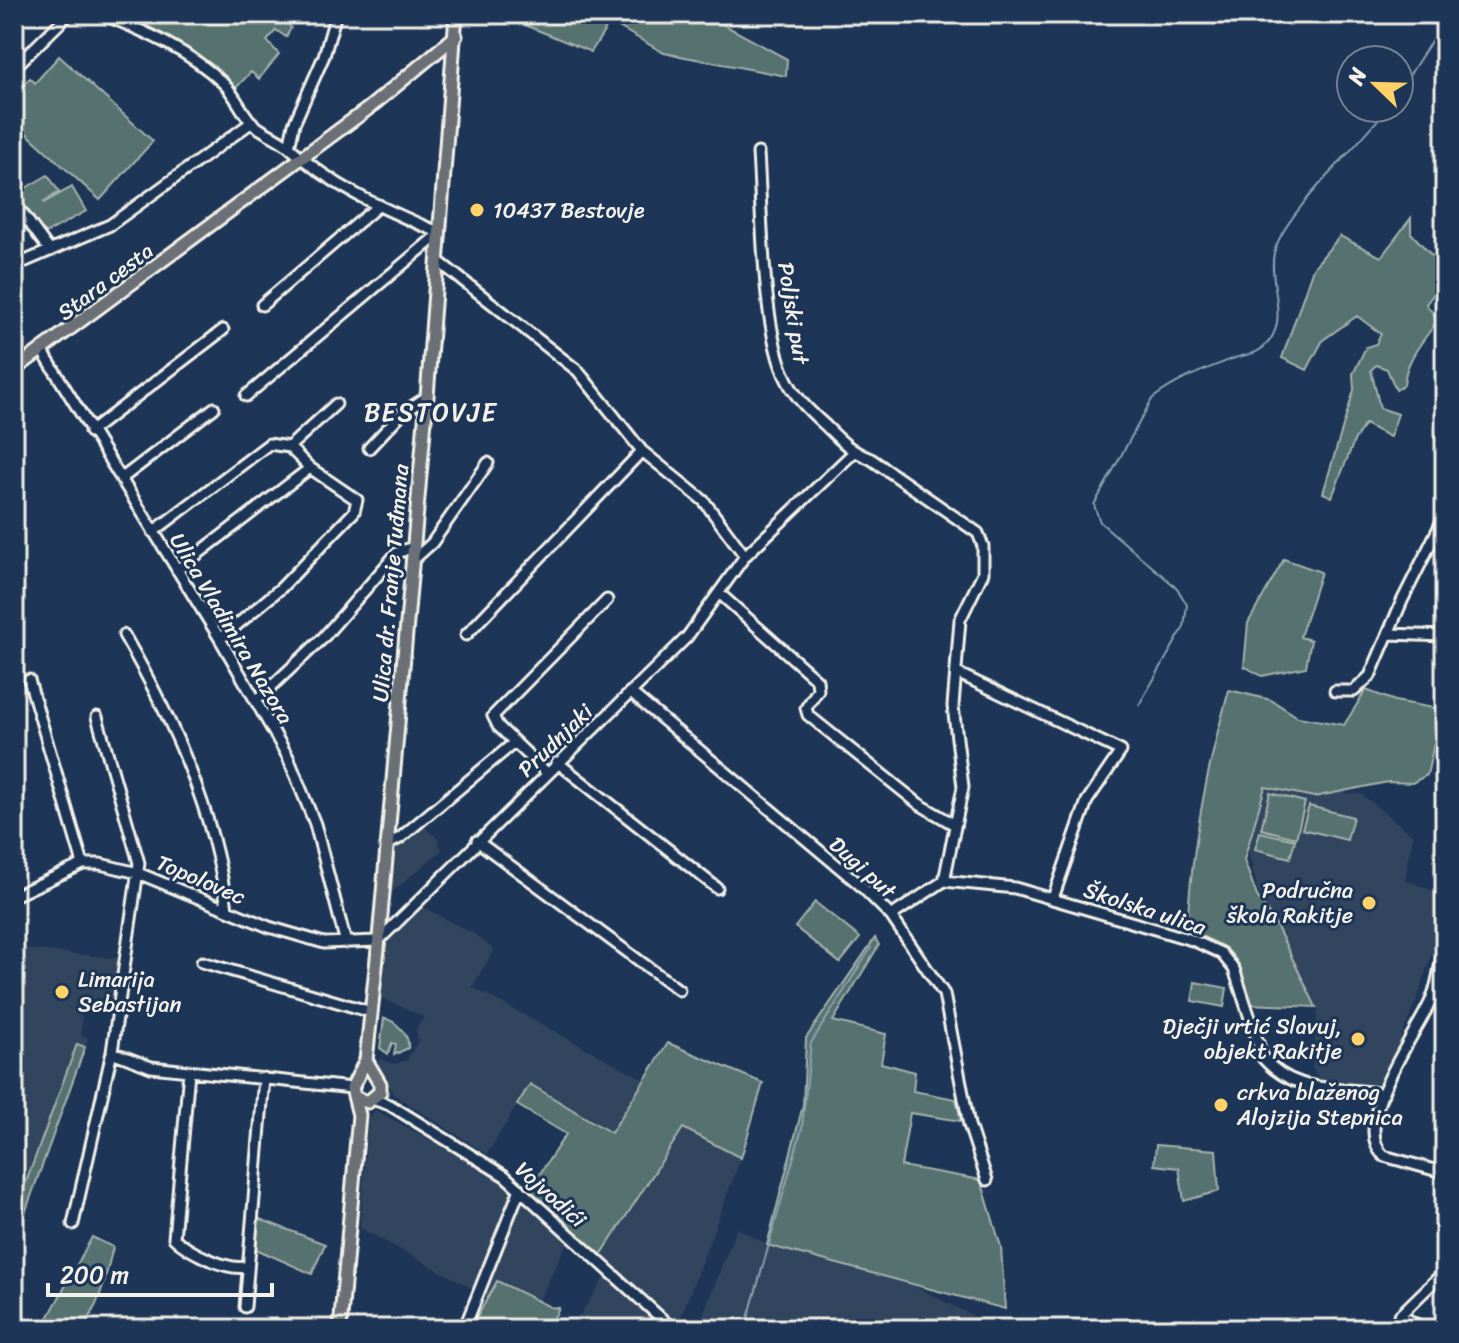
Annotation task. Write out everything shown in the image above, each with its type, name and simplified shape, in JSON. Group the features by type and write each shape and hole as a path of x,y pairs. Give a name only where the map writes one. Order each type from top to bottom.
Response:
{"main road":[{"name":"Ulica dr. Franje Tuđmana","path":"354,1093 366,1060 378,941 427,397 456,14"},
{"path":"299,160 404,82 456,36"},
{"name":"Stara cesta","path":"14,370 43,352 299,160"},
{"path":"359,1115 374,1098 375,1077 366,1060"},
{"path":"359,1076 375,1077"},
{"path":"340,1329 359,1115 354,1093 374,1098"}],"street":[{"path":"14,68 69,14"},
{"path":"102,14 148,33 212,73 225,85 252,122 289,147 299,160 333,184 440,233 246,396"},
{"path":"289,147 294,124 324,56 336,14"},
{"path":"14,266 126,216 252,122"},
{"path":"14,152 17,173 14,189"},
{"name":"Poljski put","path":"758,153 770,311 778,361 802,403 853,453 871,459 980,537 983,573 960,620 957,673"},
{"path":"14,202 50,251"},
{"path":"262,305 379,205"},
{"path":"438,261 578,371 642,451 704,501 745,556"},
{"path":"90,432 223,330"},
{"name":"Ulica Vladimira Nazora","path":"43,352 220,639 307,797 346,943"},
{"path":"369,448 402,413 427,397"},
{"path":"289,447 336,404"},
{"path":"121,479 214,408"},
{"path":"153,532 269,444 289,447 310,468 357,500 358,504 281,588 220,639"},
{"path":"466,635 642,451"},
{"name":"Prudnjaki","path":"378,941 687,637 745,556 853,453"},
{"path":"412,561 432,543 488,463"},
{"path":"177,570 310,468"},
{"path":"1335,691 1354,691 1363,685 1445,515"},
{"path":"256,701 322,639 397,553 413,547"},
{"path":"719,593 817,680 818,690 809,701 808,715 919,804 955,825"},
{"path":"547,773 494,720 495,712 607,600"},
{"path":"1389,634 1445,636"},
{"path":"124,635 154,687 198,786 213,829 227,909"},
{"path":"891,916 944,881 963,787 953,706 957,673 1121,751 1087,801 1053,898"},
{"path":"14,896 83,864 29,680"},
{"name":"Dugi put","path":"630,692 859,884 891,916 944,994 969,1125 987,1180"},
{"path":"73,1224 112,1052 139,863 97,717"},
{"path":"386,845 400,838 515,742"},
{"path":"557,762 717,888"},
{"path":"477,841 679,990"},
{"name":"Topolovec","path":"83,864 138,873 283,931 324,943 378,941"},
{"name":"Školska ulica","path":"944,881 1015,888 1192,940 1221,953 1234,969 1263,1058 1273,1069 1299,1082 1327,1090 1383,1094"},
{"path":"1445,944 1433,997 1392,1070 1383,1094 1376,1117 1376,1149 1394,1160 1445,1173"},
{"path":"202,962 371,1012"},
{"path":"1433,997 1445,1002"},
{"path":"112,1052 151,1067 264,1078 354,1093"},
{"path":"189,1071 174,1238 180,1244 236,1268 248,1266"},
{"path":"245,1307 264,1078"},
{"name":"Vojvodići","path":"374,1098 489,1165 520,1189 607,1273 673,1329"},
{"path":"464,1329 520,1189"},
{"path":"1392,1329 1400,1315 1445,1271"},
{"path":"1400,1315 1424,1329"}],"shaded area":[{"path":"1253,789 1361,794 1413,835 1405,880 1442,894 1438,933 1419,994 1381,1086 1323,1084 1312,1069 1318,1009 1258,892 1249,854"},
{"path":"421,824 438,839 442,850 385,898 390,849"},
{"path":"419,905 474,934 494,950 472,987 645,1080 611,1134 530,1084 487,1154 393,1094 379,1059 394,1064 407,1060 418,1041 416,1028 424,1017 382,998 388,942"},
{"name":"Limarija Sebastijan","path":"14,913 18,948 121,959 114,1007 83,1004 81,1035 88,1038 14,1251"},
{"path":"375,1110 494,1175 568,1241 538,1302 497,1281 487,1296 360,1228 368,1120"},
{"path":"683,1128 741,1158 680,1319 691,1329 571,1329 604,1278 601,1255"},
{"path":"737,1228 768,1245 914,1286 989,1324 987,1329 697,1329"}],"green space":[{"path":"111,14 291,14 288,23 291,28 286,37 276,30 267,41 279,54 259,79 251,72 235,89 161,36"},
{"path":"498,14 714,14 713,19 787,59 786,76 664,53 610,22 591,52"},
{"path":"59,56 153,141 100,200 14,122 14,83 21,87 30,78 35,83"},
{"path":"48,175 59,192 43,203 72,187 86,211 41,236 17,193"},
{"path":"1411,218 1411,233 1445,270 1445,279 1426,304 1438,320 1412,359 1404,385 1396,390 1387,369 1376,365 1371,370 1380,408 1398,414 1390,437 1365,424 1355,439 1332,497 1323,493 1354,390 1353,374 1366,347 1376,344 1381,334 1357,316 1323,340 1307,370 1282,358 1313,268 1340,236 1381,257"},
{"path":"1284,559 1321,572 1300,637 1311,640 1306,667 1262,676 1244,666 1248,623"},
{"path":"1229,690 1271,700 1298,717 1344,725 1366,690 1395,701 1445,710 1445,743 1434,744 1427,775 1412,783 1388,782 1314,797 1265,787 1244,860 1257,896 1276,925 1316,1007 1249,1004 1242,972 1234,957 1222,946 1187,928 1201,808"},
{"path":"1270,793 1305,802 1296,838 1261,829"},
{"path":"1309,806 1353,817 1347,840 1302,829"},
{"path":"1260,832 1295,840 1290,858 1255,849"},
{"path":"815,902 860,938 840,963 795,927"},
{"path":"875,938 879,945 833,1021 886,1034 881,1063 915,1072 913,1091 956,1099 961,1121 910,1113 901,1166 981,1180 1001,1247 1005,1309 767,1245 803,1105 806,1038"},
{"path":"1195,982 1227,988 1224,1007 1192,1001"},
{"path":"384,1018 401,1029 407,1038 408,1048 394,1055 396,1044 392,1043 388,1054 380,1048"},
{"path":"668,1043 763,1083 741,1158 683,1128 601,1255 529,1190 566,1134 517,1105 530,1084 611,1133"},
{"path":"77,1044 85,1047 14,1243 14,1215"},
{"path":"1156,1145 1216,1150 1219,1191 1184,1201 1179,1168 1154,1165"},
{"path":"257,1218 325,1244 312,1274 256,1249"},
{"path":"92,1237 113,1247 94,1310 83,1329 42,1329"},
{"path":"497,1281 550,1307 559,1308 552,1322 563,1329 496,1329 476,1319"}],"waterway":[{"path":"1415,66 1445,20"},
{"path":"1139,705 1184,627 1187,605 1177,588 1100,522 1094,505 1152,399 1192,376 1256,352 1269,341 1277,318 1273,265 1280,237 1306,200 1374,124"},
{"path":"745,1329 802,1128 811,1043 871,948"}],"place":[{"name":"10437 Bestovje","path":"477,210"},
{"name":"Područna škola Rakitje","path":"1369,903"},
{"name":"Limarija Sebastijan","path":"62,992"},
{"name":"Dječji vrtić Slavuj, objekt Rakitje","path":"1358,1039"},
{"name":"crkva blaženog Alojzija Stepnica","path":"1221,1105"}],"district":[{"name":"BESTOVJE","path":"431,412"}]}
